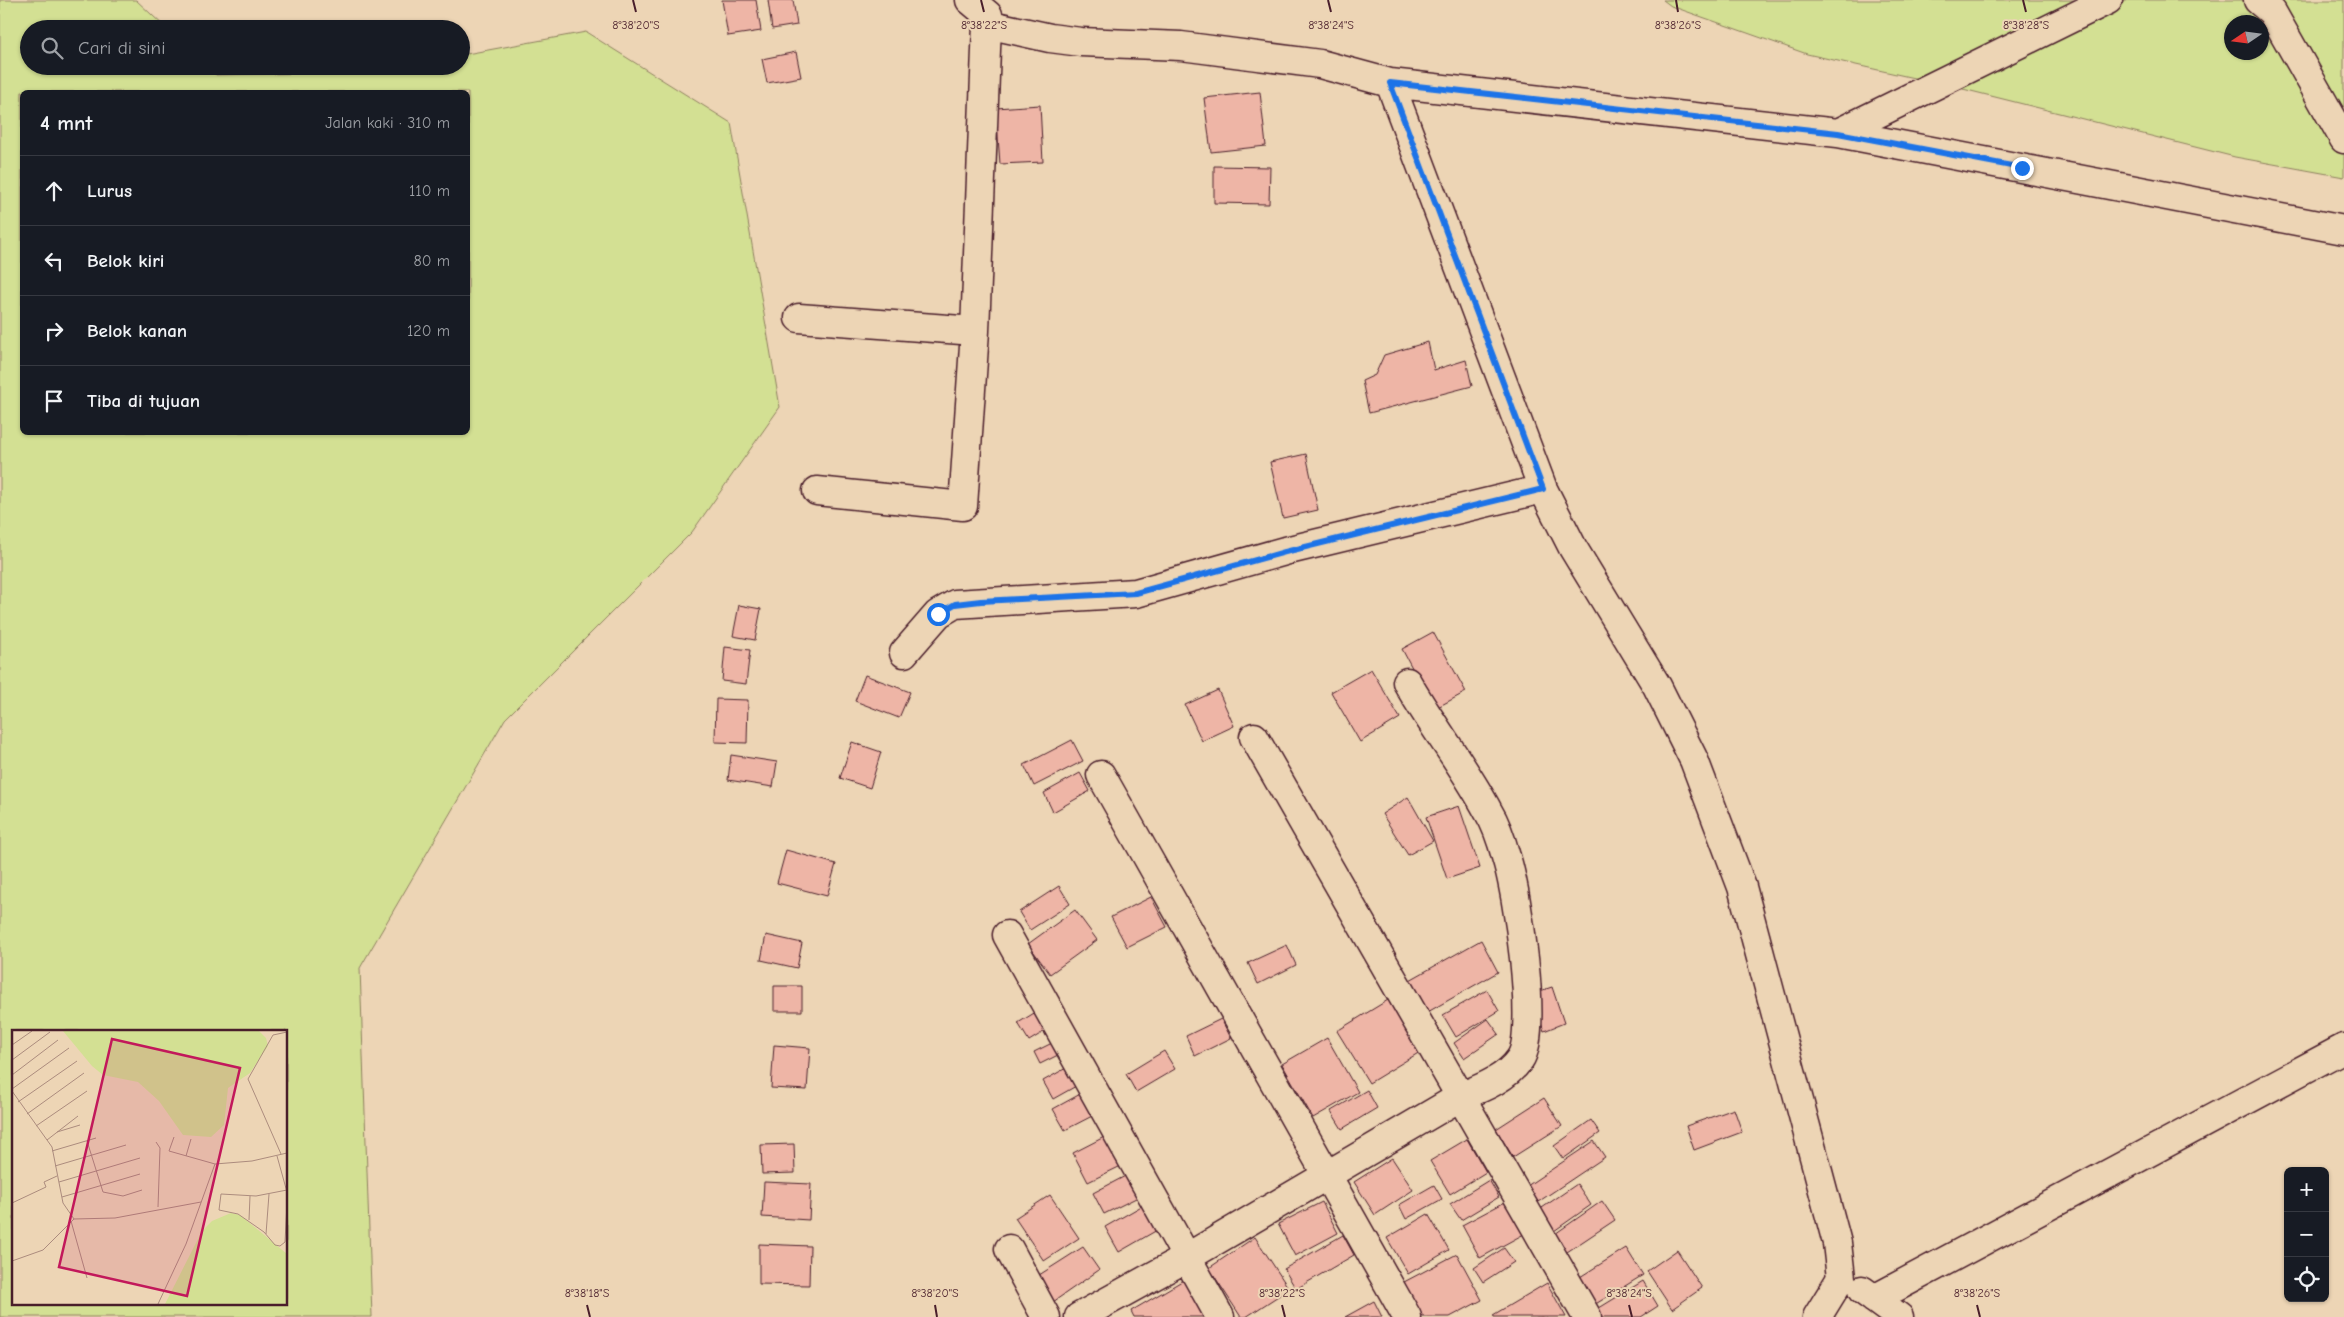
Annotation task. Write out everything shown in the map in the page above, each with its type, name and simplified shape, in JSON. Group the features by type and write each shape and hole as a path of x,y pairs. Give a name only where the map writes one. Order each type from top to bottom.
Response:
{"street":[{"path":"817,491 963,506 976,330 986,24 988,15 970,0"},
{"path":"1838,133 2108,0"},
{"path":"2258,0 2272,12 2344,139"},
{"path":"986,24 1050,38 1082,42 1181,46 1320,64 1390,83 1838,133 2344,230"},
{"path":"1390,83 1543,489 1574,548 1657,686 1686,743 1738,878 1837,1243 1841,1278 1817,1317"},
{"path":"799,318 976,330"},
{"path":"904,653 938,614 955,604 1136,593 1285,552 1543,489"},
{"path":"1079,1317 1186,1258 1460,1097 1489,1084 1507,1073 1521,1058 1527,1042 1528,1016 1520,922 1507,858 1489,811 1407,682"},
{"path":"1254,737 1587,1317"},
{"path":"1100,775 1407,1317"},
{"path":"1007,935 1220,1317"},
{"path":"1874,1299 2344,1048"},
{"path":"1009,1249 1046,1317"},
{"path":"1841,1278 1899,1317"}],"green space":[{"path":"0,0 136,0 157,20 20,20 20,75 470,75 470,53 586,32 731,123 780,407 692,532 505,719 360,968 372,1317 0,1317"},
{"path":"1663,0 2344,0 2344,177 2235,157 1963,89 1807,54 1671,6"}],"building":[{"path":"722,0 756,0 761,31 728,36"},
{"path":"768,0 793,0 797,25 772,29"},
{"path":"796,52 801,77 767,83 762,59"},
{"path":"1260,92 1266,146 1211,152 1204,98"},
{"path":"1040,105 1043,162 1000,164 996,108"},
{"path":"1214,166 1270,167 1269,204 1214,203"},
{"path":"1428,342 1434,370 1466,360 1472,386 1369,413 1362,381 1375,375 1384,355"},
{"path":"1306,454 1318,510 1283,518 1270,462"},
{"path":"739,605 761,609 755,640 733,636"},
{"path":"1433,632 1466,692 1434,709 1402,649"},
{"path":"725,647 750,650 746,684 722,681"},
{"path":"1371,669 1400,718 1360,742 1331,692"},
{"path":"865,675 910,692 899,718 855,701"},
{"path":"1218,690 1234,726 1202,741 1185,705"},
{"path":"716,699 748,700 747,743 715,742"},
{"path":"1072,740 1083,761 1034,786 1024,765"},
{"path":"852,742 881,752 870,788 840,778"},
{"path":"731,755 777,762 773,787 728,780"},
{"path":"1080,773 1090,791 1053,812 1044,793"},
{"path":"1408,797 1433,841 1408,855 1382,814"},
{"path":"1459,806 1480,868 1447,879 1426,817"},
{"path":"786,850 836,864 827,896 777,883"},
{"path":"1059,886 1070,904 1030,930 1019,912"},
{"path":"1151,897 1167,927 1127,947 1111,917"},
{"path":"1075,910 1097,940 1050,974 1028,944"},
{"path":"766,935 802,943 797,968 761,960"},
{"path":"1481,940 1498,972 1426,1013 1408,981"},
{"path":"1287,945 1296,965 1258,984 1248,963"},
{"path":"774,986 802,986 802,1011 774,1011"},
{"path":"1552,987 1564,1023 1544,1031 1531,994"},
{"path":"1487,990 1499,1011 1456,1037 1443,1015"},
{"path":"1388,1000 1420,1052 1369,1083 1337,1031"},
{"path":"1039,1010 1050,1028 1029,1041 1018,1023"},
{"path":"1221,1019 1231,1038 1195,1056 1186,1036"},
{"path":"1488,1019 1499,1034 1464,1058 1454,1043"},
{"path":"1327,1038 1358,1092 1313,1118 1282,1064"},
{"path":"1054,1042 1060,1054 1040,1064 1034,1052"},
{"path":"774,1045 810,1048 807,1090 771,1088"},
{"path":"1164,1051 1175,1069 1136,1092 1126,1074"},
{"path":"1075,1063 1085,1081 1053,1099 1043,1081"},
{"path":"1367,1090 1377,1108 1342,1129 1331,1111"},
{"path":"1084,1092 1096,1114 1065,1130 1053,1109"},
{"path":"1544,1098 1562,1126 1513,1157 1496,1129"},
{"path":"1734,1109 1742,1132 1694,1150 1686,1126"},
{"path":"1591,1120 1600,1133 1563,1159 1554,1146"},
{"path":"1108,1135 1123,1165 1088,1182 1073,1153"},
{"path":"1467,1139 1486,1172 1450,1194 1430,1161"},
{"path":"1594,1141 1605,1157 1538,1202 1527,1186"},
{"path":"794,1144 795,1173 762,1174 761,1145"},
{"path":"1392,1158 1413,1190 1375,1215 1354,1182"},
{"path":"1131,1173 1142,1195 1104,1214 1093,1193"},
{"path":"1489,1180 1499,1197 1461,1220 1450,1204"},
{"path":"764,1182 811,1184 809,1220 762,1217"},
{"path":"1577,1184 1591,1205 1554,1231 1539,1210"},
{"path":"1434,1185 1442,1199 1406,1219 1399,1205"},
{"path":"1050,1195 1079,1238 1044,1261 1015,1218"},
{"path":"1507,1201 1524,1234 1480,1258 1462,1225"},
{"path":"1602,1201 1615,1220 1564,1254 1552,1236"},
{"path":"1322,1202 1338,1233 1295,1256 1278,1224"},
{"path":"1145,1204 1159,1229 1119,1252 1105,1227"},
{"path":"1428,1214 1449,1250 1408,1274 1387,1238"},
{"path":"1343,1235 1354,1255 1296,1289 1284,1269"},
{"path":"1255,1237 1289,1289 1246,1317 1241,1317 1209,1268"},
{"path":"759,1244 810,1246 809,1285 759,1284"},
{"path":"1083,1247 1099,1270 1053,1302 1036,1277"},
{"path":"1504,1248 1514,1262 1483,1282 1474,1268"},
{"path":"1626,1248 1643,1275 1589,1308 1572,1282"},
{"path":"1677,1250 1702,1288 1672,1309 1647,1271"},
{"path":"1457,1254 1482,1300 1450,1317 1423,1317 1404,1282"},
{"path":"1187,1278 1210,1317 1134,1317 1131,1311"},
{"path":"1643,1281 1658,1306 1641,1317 1594,1317 1591,1313"},
{"path":"1547,1283 1566,1317 1494,1317 1493,1315"},
{"path":"1374,1301 1382,1317 1345,1317"}],"route":[{"path":"938,614 955,604 981,601 1136,593 1285,552 1543,489 1390,83 1588,107 1838,133 2022,168"}]}
